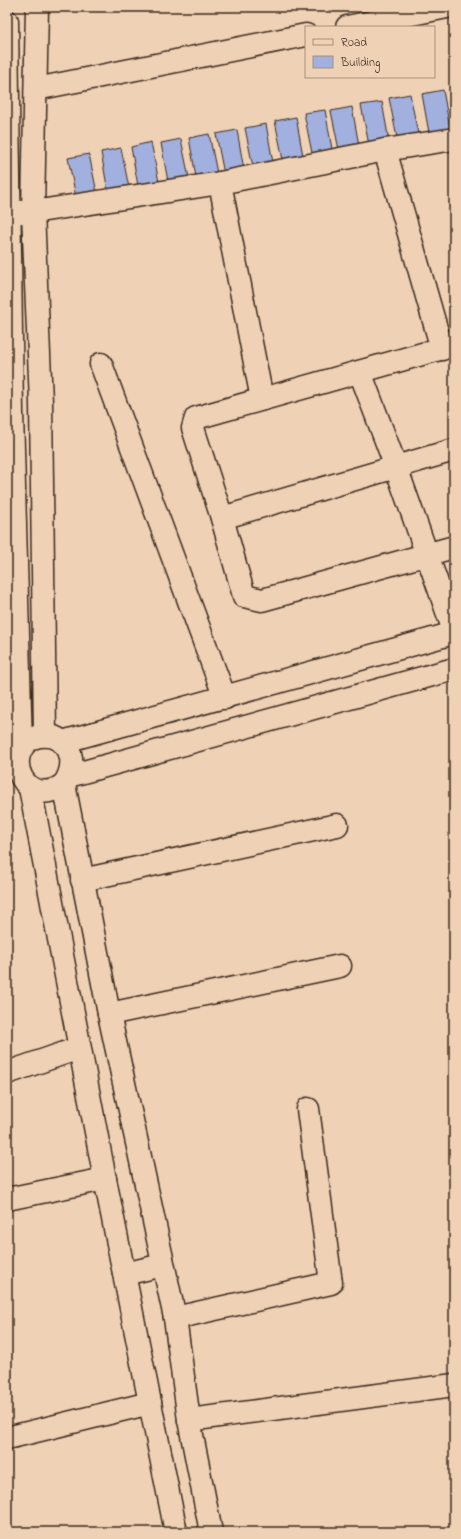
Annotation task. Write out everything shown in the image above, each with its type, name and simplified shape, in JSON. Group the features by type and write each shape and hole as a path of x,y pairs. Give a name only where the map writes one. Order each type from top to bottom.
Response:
{"street":[{"path":"20,785 38,791 47,792 56,789 66,780 72,768 72,758 54,739 33,212 37,7"},
{"path":"352,26 447,7"},
{"path":"7,21 16,765 79,1048 104,1179 176,1532"},
{"path":"36,89 305,35"},
{"path":"9,211 33,212 220,183 385,150 454,139"},
{"path":"385,150 448,347 196,418 193,428 222,518 244,596 262,600 454,547"},
{"path":"220,183 262,400"},
{"path":"101,364 225,698"},
{"path":"15,753 28,740 54,739 225,698 454,632 396,467 360,372"},
{"path":"222,518 454,450"},
{"path":"66,780 454,669"},
{"path":"66,780 82,880 109,1014 175,1318 189,1420 211,1532"},
{"path":"82,880 337,825"},
{"path":"109,1014 340,966"},
{"path":"7,1073 79,1048"},
{"path":"175,1318 331,1283 308,1109"},
{"path":"7,1199 104,1179"},
{"path":"124,1274 163,1265"},
{"path":"189,1420 454,1385"},
{"path":"7,1438 150,1403"}],"building":[{"path":"454,89 454,118 449,90"},
{"path":"443,90 450,129 429,133 422,94"},
{"path":"410,94 418,134 397,138 389,98"},
{"path":"382,102 389,141 369,145 361,105"},
{"path":"352,107 359,146 339,150 331,111"},
{"path":"325,110 332,149 312,153 304,113"},
{"path":"296,117 303,156 283,160 275,121"},
{"path":"266,124 273,163 253,167 245,128"},
{"path":"237,130 244,170 224,174 216,134"},
{"path":"209,134 217,173 196,177 189,138"},
{"path":"181,139 189,178 168,182 161,143"},
{"path":"151,142 159,182 138,186 131,147"},
{"path":"121,148 129,188 108,192 101,152"},
{"path":"89,154 97,193 76,197 68,158"}]}
